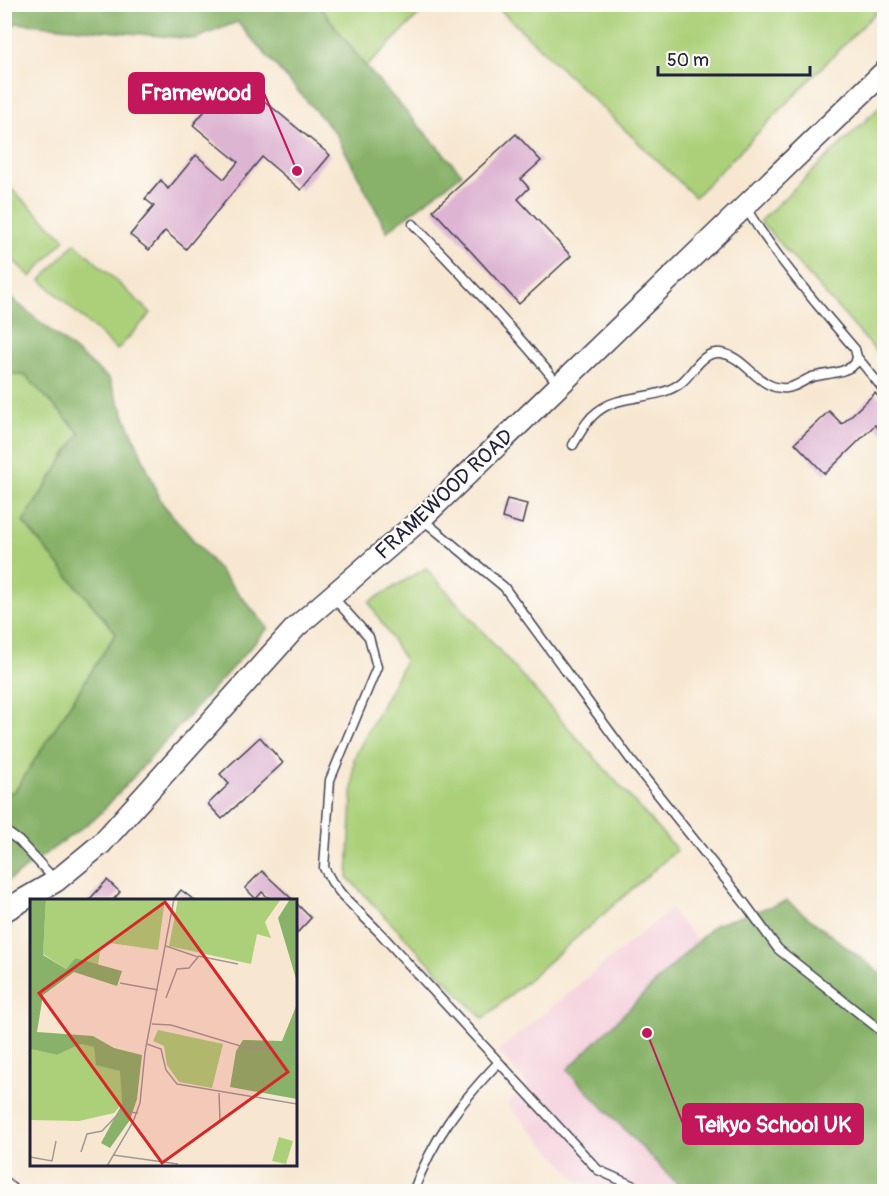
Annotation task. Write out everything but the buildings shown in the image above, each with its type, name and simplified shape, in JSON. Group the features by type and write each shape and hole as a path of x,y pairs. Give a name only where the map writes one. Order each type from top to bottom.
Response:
{"street":[{"name":"FRAMEWOOD ROAD","path":"4,911 56,881 101,844 296,627 422,518 885,72"}],"lane":[{"path":"745,206 768,243 812,300 855,349 857,357 885,390"},
{"path":"413,224 520,336 560,386"},
{"path":"573,445 587,422 597,411 624,400 672,390 684,381 707,356 718,352 740,361 764,382 776,387 789,388 813,377 848,370 855,364 857,357"},
{"path":"422,518 504,587 633,763 778,949 885,1032"},
{"path":"332,596 369,637 377,667 330,780 324,868 343,896 380,933 598,1170 647,1191"},
{"path":"4,830 19,841 56,881"},
{"path":"413,1191 426,1157 444,1127 473,1089 498,1063"},
{"path":"4,1179 16,1191"}],"shaded area":[{"path":"671,909 754,1013 884,1191 606,1192 578,1181 507,1104 528,1085 498,1051"}],"green space":[{"path":"5,4 319,5 366,67 462,174 387,231 336,134 237,22 195,39 16,23 5,34"},
{"path":"319,5 883,5 695,197 498,8 426,8 366,67"},
{"path":"884,103 884,360 760,221"},
{"path":"5,183 65,239 31,277 5,253"},
{"path":"75,243 151,313 117,350 41,280"},
{"path":"4,292 109,379 162,503 268,628 97,817 5,883 5,794 15,791 116,633 23,522 80,433 26,376 5,372"},
{"path":"5,372 26,376 80,433 23,522 116,633 15,791 5,794"},
{"path":"426,568 677,850 483,1019 348,878 354,758 405,661 369,602"},
{"path":"787,901 884,976 884,1191 684,1191 567,1070 714,925"}],"place":[{"name":"Framewood","path":"297,171"},
{"name":"Teikyo School UK","path":"647,1033"}]}
